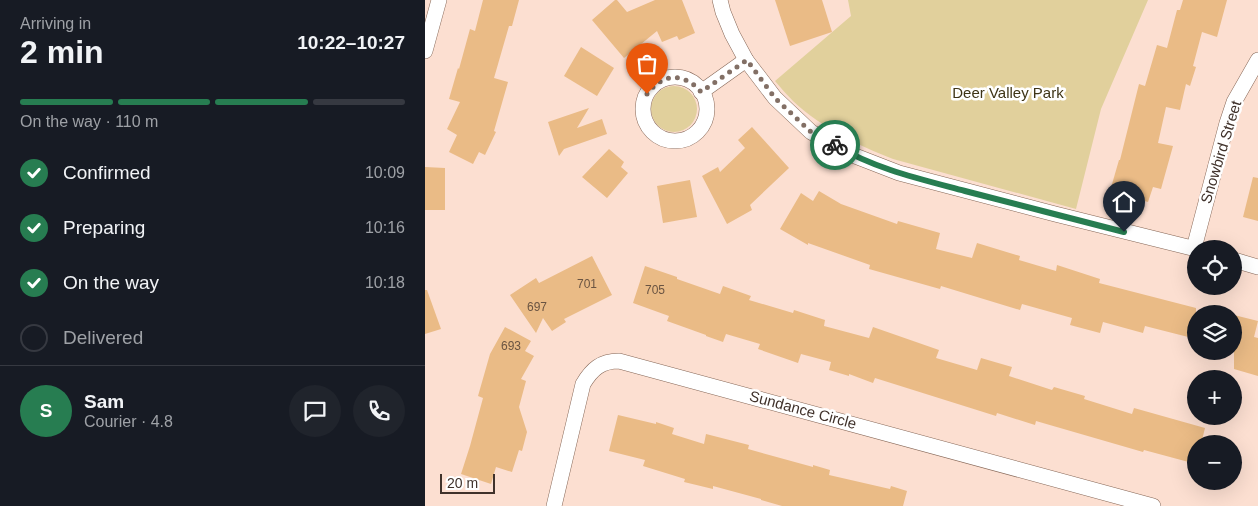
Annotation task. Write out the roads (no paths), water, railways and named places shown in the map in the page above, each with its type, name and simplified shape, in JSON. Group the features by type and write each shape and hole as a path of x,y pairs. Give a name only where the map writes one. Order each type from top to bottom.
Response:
{"street":[{"path":"425,50 439,0"},
{"path":"719,0 732,34 747,60 775,98 811,132 850,154 899,173 1187,247"},
{"path":"701,92 747,60"},
{"name":"Snowbird Street","path":"1197,240 1229,116 1258,60"},
{"path":"673,77 684,79 694,84 701,92 705,101 704,121 699,130 691,136 681,140 661,138 647,124 643,115 643,104 653,85 663,79 673,77"},
{"path":"1242,262 1258,267"},
{"name":"Sundance Circle","path":"554,506 583,384 599,366 610,361 619,361 1153,506"}],"park label":[{"name":"Deer Valley Park","path":"1008,93"}]}
